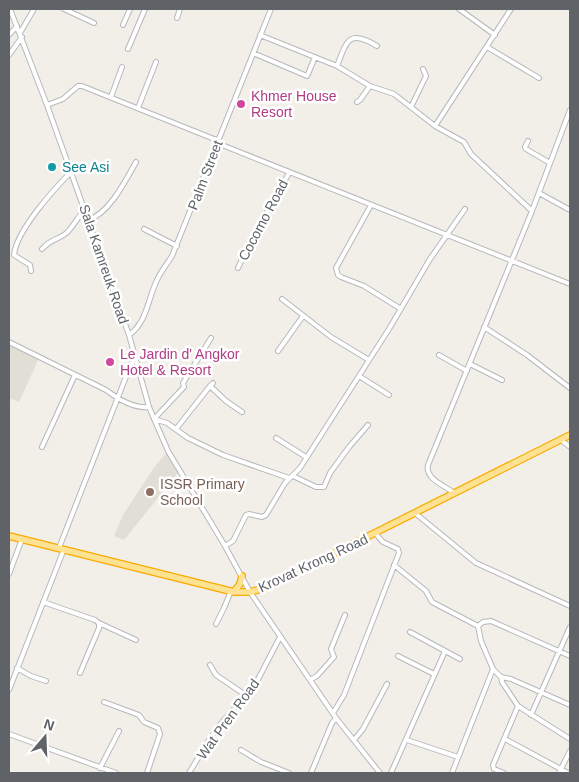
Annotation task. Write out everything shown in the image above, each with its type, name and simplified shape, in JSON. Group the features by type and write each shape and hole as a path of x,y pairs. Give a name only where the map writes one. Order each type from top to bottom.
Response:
{"highway":[{"name":"Krovat Krong Road","path":"9,536 232,591 250,592 265,588 570,435"},
{"path":"232,591 240,584 242,576"}],"street":[{"name":"Sala Kamreuk Road","path":"10,9 130,334 149,407 168,451 225,546 250,592 336,718 357,737 380,773"},
{"path":"9,55 34,9"},
{"path":"64,9 94,23"},
{"path":"123,25 130,9"},
{"path":"128,49 144,9"},
{"path":"177,18 180,9"},
{"name":"Palm Street","path":"130,334 136,330 147,308 156,280 177,246 271,9"},
{"path":"459,9 495,35"},
{"path":"435,126 511,9"},
{"path":"9,35 17,26"},
{"path":"260,35 337,66 370,86 394,94 435,126 464,142 471,154 532,211"},
{"path":"337,66 349,40 358,37 377,46"},
{"path":"487,47 539,78"},
{"path":"253,53 308,75 315,58"},
{"path":"138,108 156,62"},
{"path":"110,97 122,67"},
{"path":"411,107 426,76 422,69"},
{"path":"47,105 63,99 79,86 138,108 289,173 570,284"},
{"path":"357,102 370,86"},
{"path":"454,494 430,477 427,471 532,211 570,110"},
{"path":"565,124 570,126"},
{"path":"528,141 526,149 550,163"},
{"path":"88,220 98,216 106,207 118,192 136,162"},
{"path":"31,271 30,265 14,255 16,246 41,205 71,172"},
{"name":"Cocomo Road","path":"238,268 249,244 289,173"},
{"path":"539,193 570,210"},
{"path":"371,205 336,268 342,277 364,286 401,309"},
{"path":"225,546 233,541 246,515 264,517 300,468 446,235 465,209"},
{"path":"42,249 53,239 66,234 78,216 85,210"},
{"path":"144,229 177,246"},
{"path":"282,299 331,337 369,360"},
{"path":"278,351 303,316"},
{"path":"484,327 527,355 570,388"},
{"path":"211,338 183,383 184,387 154,419 167,423 188,438 222,455 316,487 324,487 330,473 368,426"},
{"path":"9,342 106,390 118,398 140,408 149,407"},
{"path":"439,355 467,371"},
{"path":"9,690 131,364 136,359"},
{"path":"470,364 502,380"},
{"path":"42,447 75,375"},
{"path":"359,376 389,395"},
{"path":"176,429 211,384 226,401 242,412"},
{"path":"276,438 306,457"},
{"path":"560,440 570,447"},
{"path":"415,512 476,563 570,606"},
{"path":"333,713 344,695 399,551 383,542 375,533"},
{"path":"9,574 22,539"},
{"path":"394,565 426,591 432,602 478,626"},
{"path":"216,624 232,591"},
{"path":"43,602 99,623 136,640"},
{"path":"310,680 317,676 334,657 331,649 346,616"},
{"path":"478,626 483,622 491,621 570,656"},
{"path":"80,673 99,628 99,623"},
{"path":"478,626 481,641 492,669 502,677 511,679 570,705"},
{"path":"531,715 570,627"},
{"path":"410,632 460,659"},
{"name":"Wat Pren Road","path":"189,773 218,728 257,682 280,637"},
{"path":"391,773 445,651"},
{"path":"398,656 434,674"},
{"path":"210,665 216,675 247,696"},
{"path":"17,668 46,682"},
{"path":"452,773 492,669"},
{"path":"502,677 502,682 518,706 570,739"},
{"path":"357,737 387,684"},
{"path":"104,702 139,715 144,722 158,728 160,734 147,773"},
{"path":"504,773 493,767 518,706"},
{"path":"311,773 332,723 336,718"},
{"path":"100,768 119,731"},
{"path":"9,734 116,773"},
{"path":"505,739 560,771 568,773"},
{"path":"407,740 458,757"},
{"path":"241,750 261,762 289,773"},
{"path":"560,771 570,751"}],"shaded area":[{"path":"9,343 39,358 19,402 9,398"},
{"name":"ISSR Primary School","path":"168,451 180,470 124,540 114,536 123,515 153,469"}],"place":[{"name":"Khmer House Resort","path":"241,104"},
{"name":"See Asi","path":"52,167"},
{"name":"Le Jardin d' Angkor Hotel & Resort","path":"110,362"},
{"name":"ISSR Primary School","path":"150,492"}]}
